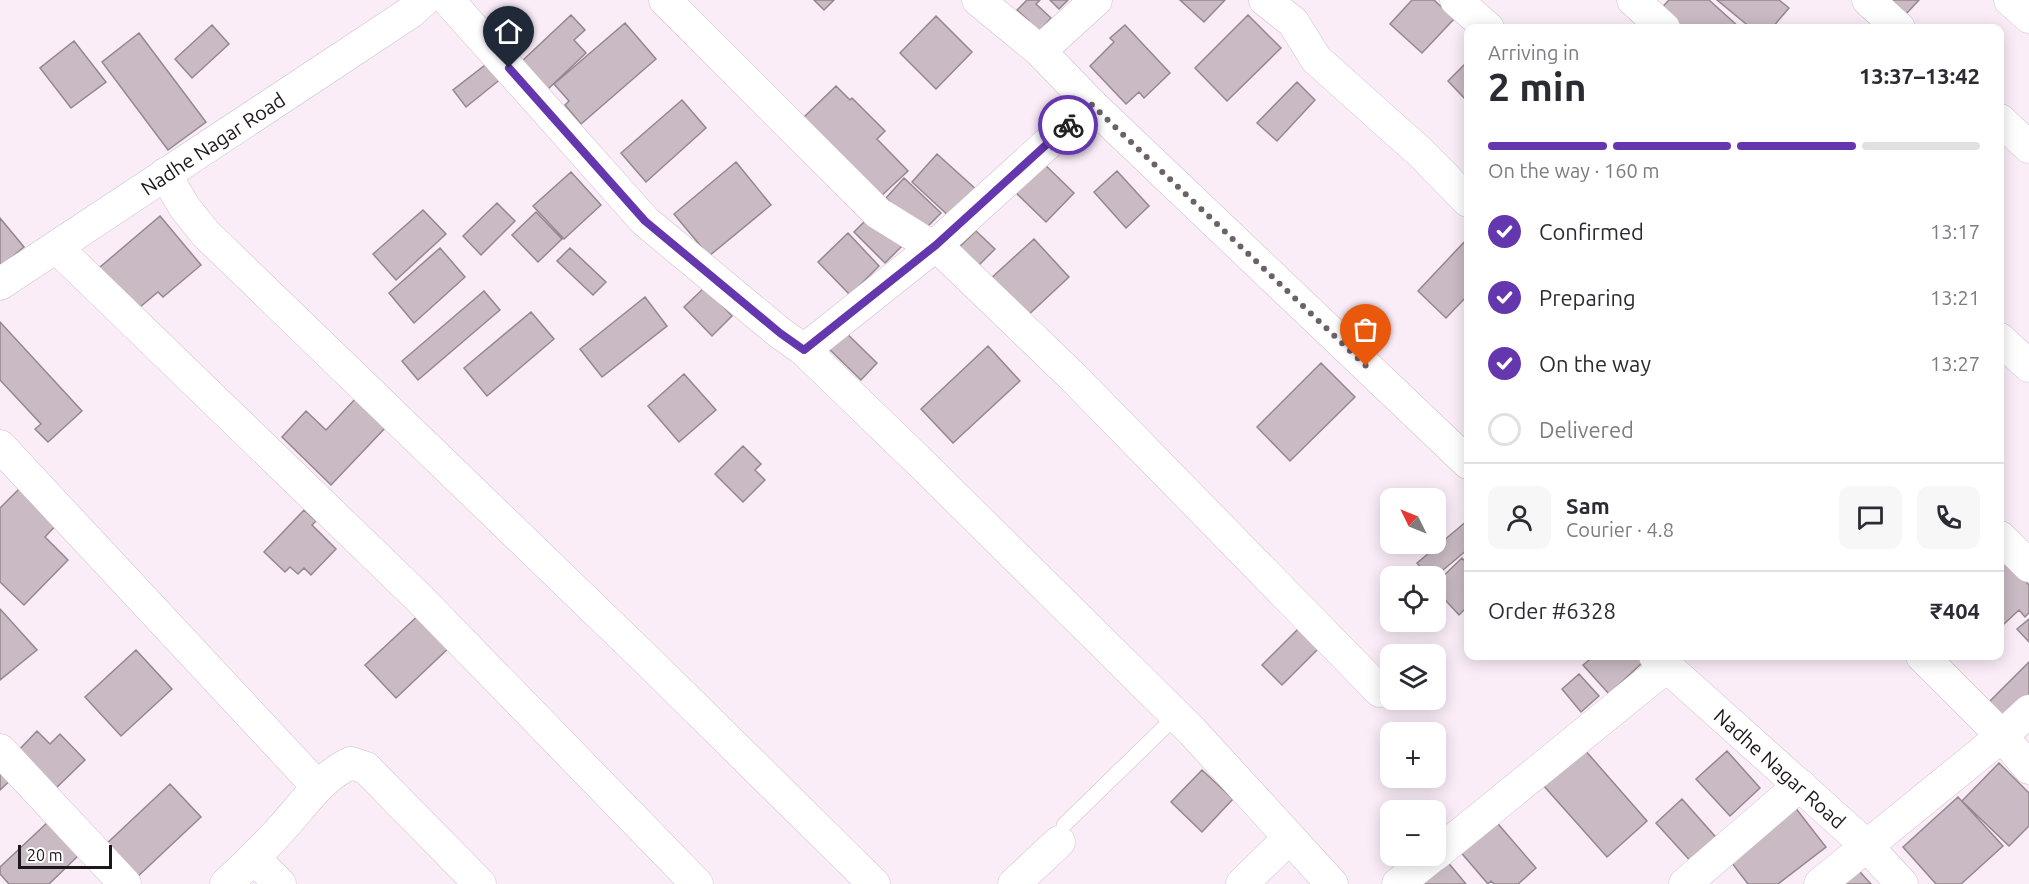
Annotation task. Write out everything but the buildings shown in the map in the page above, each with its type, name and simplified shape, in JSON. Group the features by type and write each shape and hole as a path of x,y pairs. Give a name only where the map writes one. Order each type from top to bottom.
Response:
{"street":[{"path":"448,0 645,221 780,333 804,350 1176,716 1332,884"},
{"path":"665,0 878,213 923,241 936,245 1074,377 1380,691"},
{"path":"978,0 1040,51 1091,104 1464,460"},
{"path":"1040,51 1096,0"},
{"path":"1265,0 1293,22 1316,59 1421,153 1464,197"},
{"path":"1456,0 1483,24"},
{"path":"1633,0 1660,24"},
{"path":"1868,0 1895,24"},
{"path":"2010,0 2029,17"},
{"name":"Nadhe Nagar Road","path":"0,284 412,4"},
{"path":"804,350 936,245 1091,104"},
{"path":"2004,124 2029,147"},
{"path":"165,174 185,208 206,234 652,664 874,884"},
{"path":"56,247 419,598 697,884"},
{"path":"2004,343 2029,366"},
{"path":"0,446 318,787"},
{"path":"2004,541 2029,566"},
{"path":"1926,660 2002,736 2029,768"},
{"path":"1446,845 1660,661"},
{"name":"Nadhe Nagar Road","path":"1660,661 1800,785 1866,846 1902,884"},
{"path":"1820,884 2002,736 2029,711"},
{"path":"0,750 125,884"},
{"path":"226,884 254,858 318,787 336,771 351,763 366,768 480,884"},
{"path":"1685,884 1800,785"},
{"path":"1014,884 1062,833"},
{"path":"1242,884 1289,838"},
{"path":"254,858 280,884"},
{"path":"1398,884 1420,866"}],"lane":[{"path":"1062,833 1176,716"}],"way so far":[{"path":"1068,125 1091,104 1366,366"}],"route":[{"path":"509,68 645,221 780,333 804,350 936,245 1068,125"}]}
